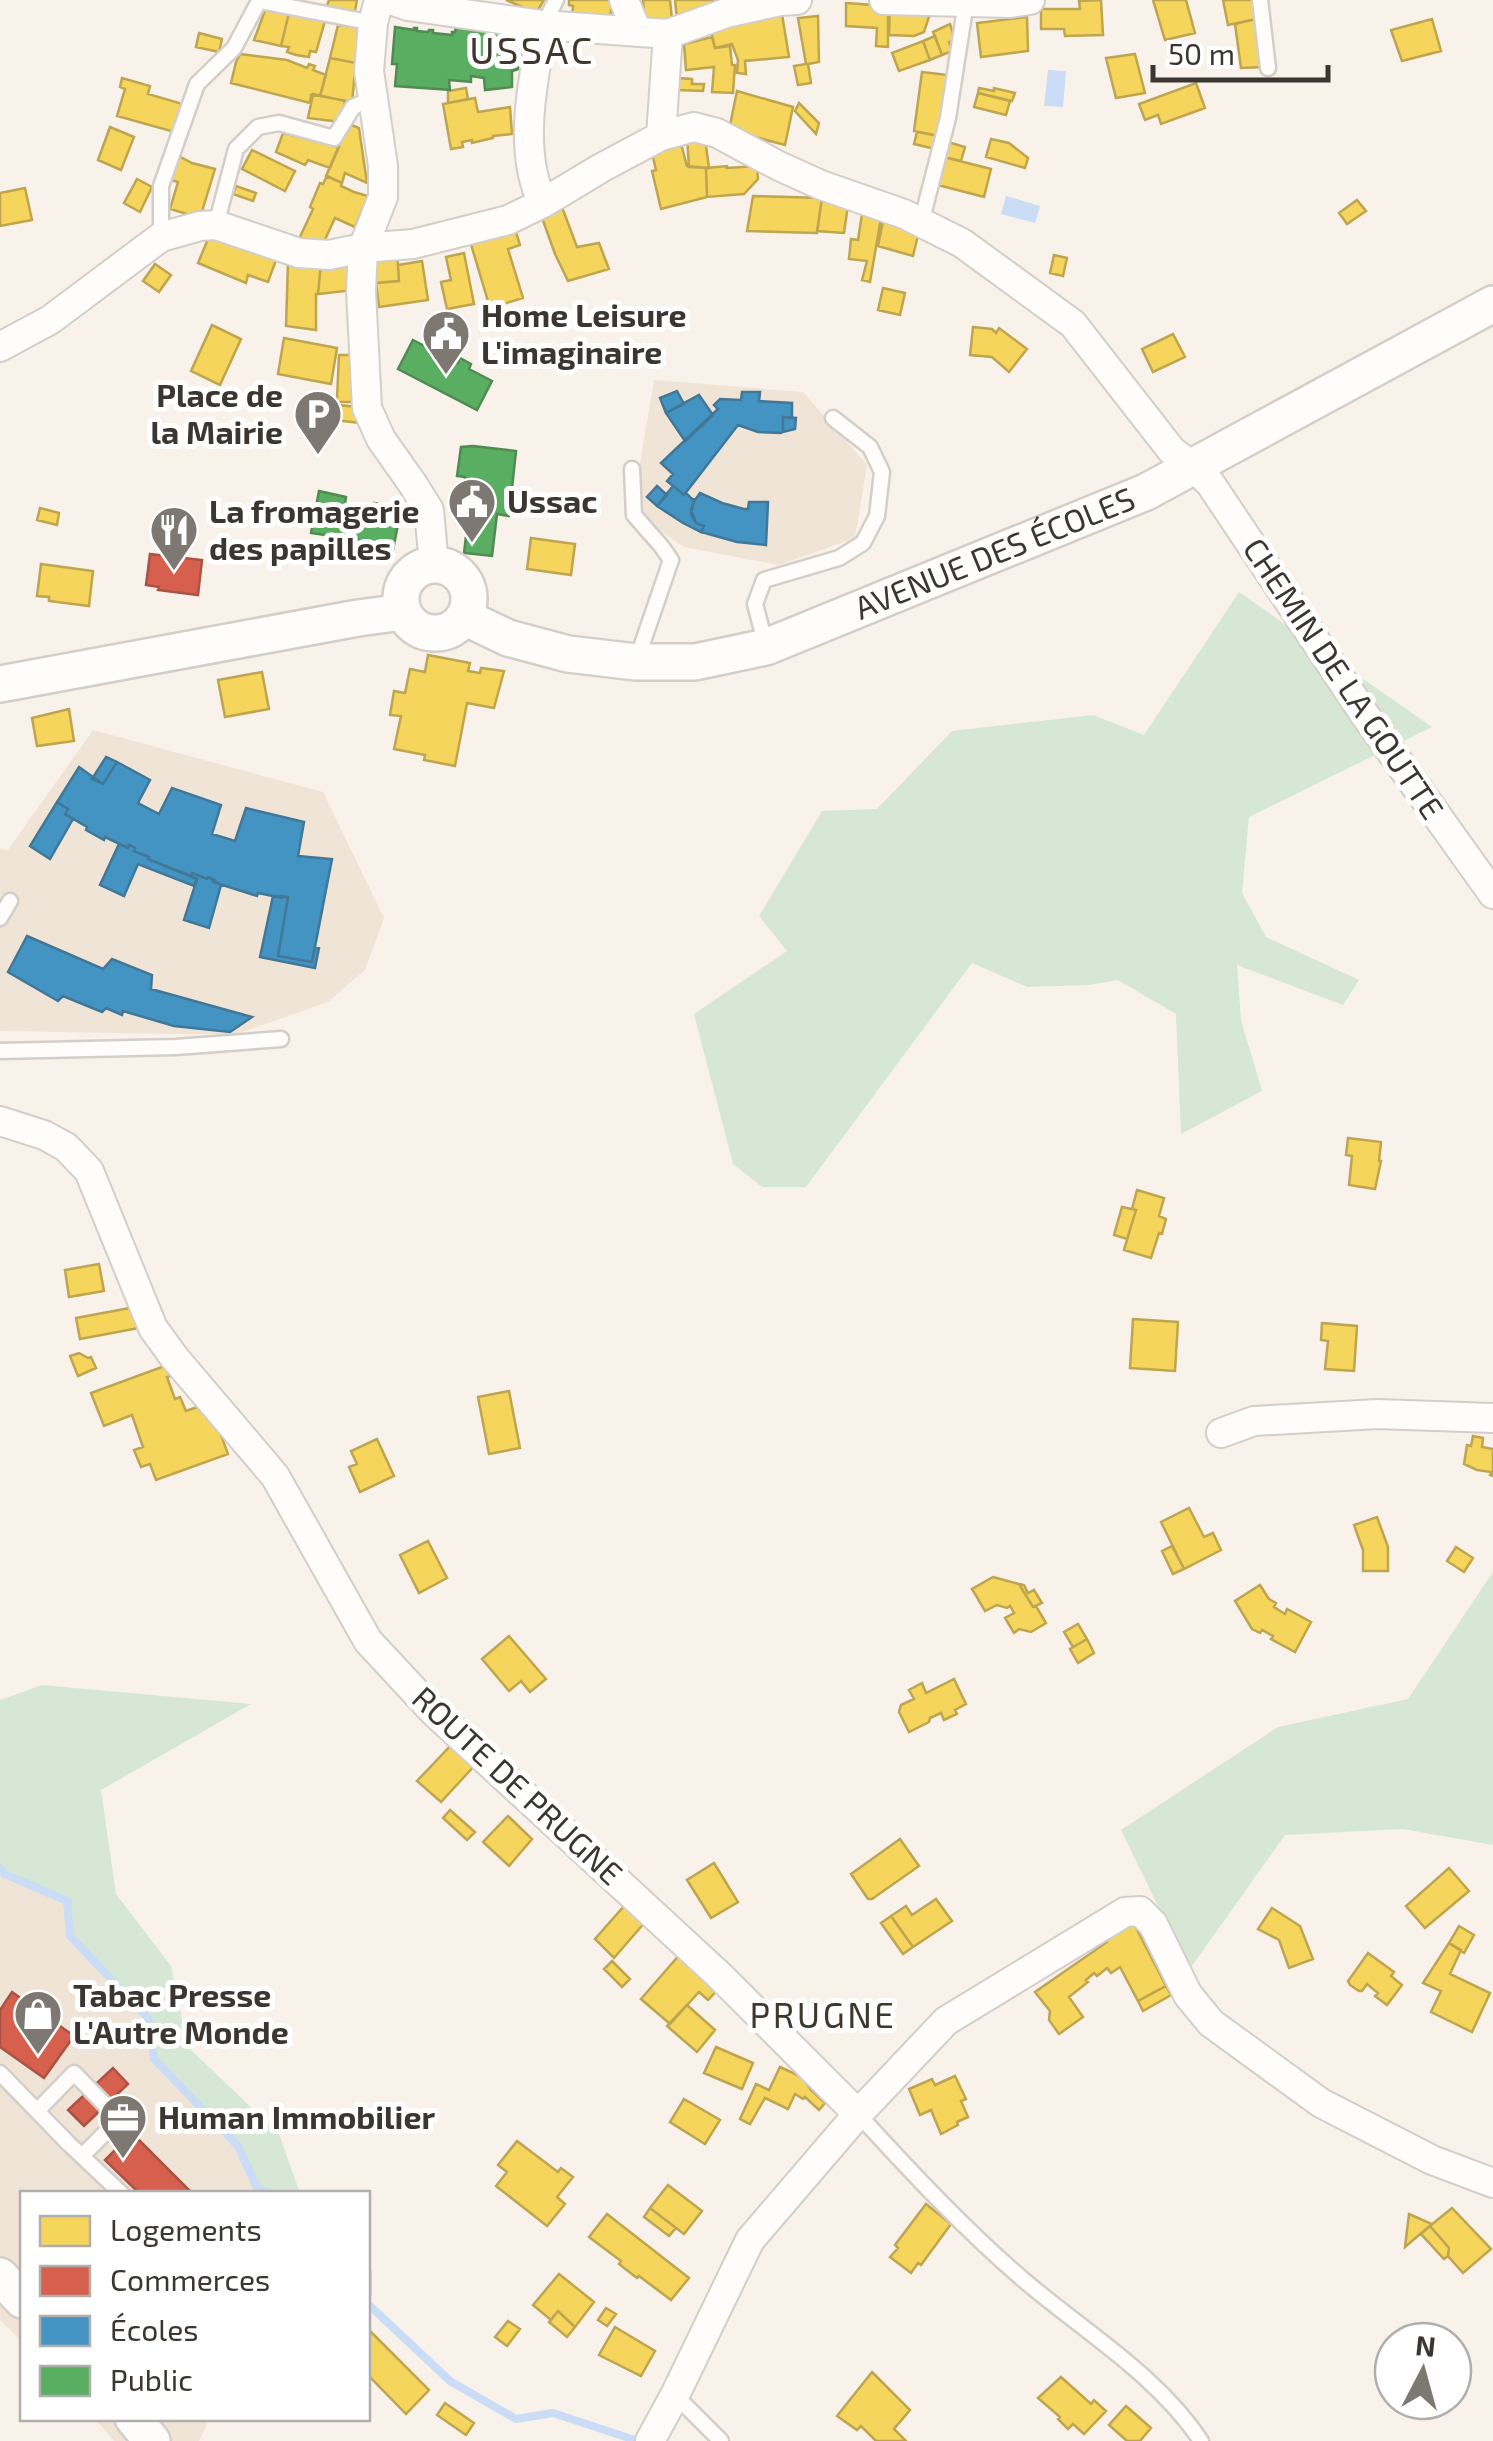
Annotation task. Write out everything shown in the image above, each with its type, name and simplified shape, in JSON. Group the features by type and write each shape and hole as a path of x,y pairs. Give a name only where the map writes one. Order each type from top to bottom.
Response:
{"street":[{"path":"624,0 637,32"},
{"path":"404,2 549,12 637,32 668,34 726,7 797,0"},
{"path":"884,0 1030,0"},
{"path":"376,12 370,71 383,197 364,248 367,408 380,439 428,510 434,564"},
{"path":"543,203 534,184 528,107 549,12"},
{"path":"0,346 50,320 161,237 200,226 216,225 299,253 329,255 413,244 508,220 661,136 668,34"},
{"name":"CHEMIN DE LA GOUTTE","path":"661,136 694,128 718,133 821,185 904,214 962,244 1072,324 1172,451 1210,483 1365,715 1493,894"},
{"name":"AVENUE DES ÉCOLES","path":"464,617 508,638 568,654 636,662 696,662 766,646 1146,492 1493,304"},
{"path":"434,564 454,570 467,586 469,597 464,617 457,625 427,632 417,628 403,612 400,601 406,580 434,564"},
{"path":"0,684 403,612"},
{"name":"ROUTE DE PRUGNE","path":"0,1121 44,1134 66,1147 89,1171 153,1328 275,1476 368,1641 434,1712 720,1976 858,2114"},
{"path":"1220,1434 1272,1420 1378,1414 1493,1418"},
{"path":"650,2441 750,2240 858,2114 946,2022 1125,1912 1140,1911 1153,1924 1188,1995 1211,2023 1320,2103 1432,2160 1493,2182"},
{"path":"0,2276 20,2298"},
{"path":"135,2421 152,2441"}],"lane":[{"path":"161,237 161,186 197,84 234,48 259,0 376,12"},
{"path":"1260,0 1268,68"},
{"path":"921,223 948,118 966,2"},
{"path":"216,225 236,149 258,128 279,123 334,138 353,107 373,98"},
{"path":"766,646 755,604 764,580 839,558 862,543 877,516 882,472 870,447 833,418"},
{"path":"632,469 634,515 671,560 636,662"},
{"path":"0,918 10,900"},
{"path":"0,1051 176,1048 281,1038"},
{"path":"0,2073 119,2191"},
{"path":"38,2111 74,2073 119,2119 82,2156"},
{"path":"858,2114 926,2187 1023,2280 1140,2374 1202,2441"},
{"path":"676,2395 721,2441"}],"shaded area":[{"path":"654,380 803,392 867,465 855,538 779,565 684,547 643,519 638,475"},
{"path":"93,730 323,792 384,918 365,970 328,1002 234,1035 0,1031 0,849 8,850"},
{"path":"0,1868 5,1874 67,1901 70,1936 148,2018 154,2059 238,2146 257,2188 265,2191 20,2191 20,2339 0,2320"},
{"path":"97,2421 208,2421 199,2441 114,2441"}],"green space":[{"path":"1239,592 1432,727 1249,817 1242,893 1266,937 1359,980 1343,1005 1237,965 1241,1020 1262,1091 1181,1134 1176,1014 1118,980 1027,987 972,963 806,1187 762,1187 733,1164 694,1014 787,951 759,916 822,811 877,809 952,731 1093,715 1144,735"},
{"path":"1493,1572 1493,1845 1403,1829 1285,1835 1189,1970 1121,1830 1278,1727 1408,1699"},
{"path":"42,1685 251,1704 101,1790 116,1894 171,1966 188,2047 279,2134 299,2191 257,2188 238,2146 154,2059 147,2018 70,1936 67,1901 5,1874 0,1868 0,1700"}],"water":[{"path":"1048,70 1066,71 1063,107 1044,106"},
{"path":"1006,196 1040,206 1035,223 1001,214"}],"building: Logements":[{"path":"329,0 357,0 354,16 325,11"},
{"path":"506,0 544,0 536,13"},
{"path":"569,0 612,0 610,20 572,17"},
{"path":"643,0 670,0 672,19 645,23"},
{"path":"675,0 714,0 714,11 677,19"},
{"path":"1101,0 1103,35 1065,36 1064,29 1041,29 1041,9 1080,9 1079,1"},
{"path":"1153,0 1186,0 1195,33 1165,40"},
{"path":"1223,0 1252,0 1256,19 1228,25"},
{"path":"846,3 888,6 888,47 876,46 877,28 846,26"},
{"path":"890,6 932,8 924,32 914,36 889,35"},
{"path":"266,8 289,13 281,46 254,40"},
{"path":"781,8 789,57 745,61 746,74 737,73 738,60 732,44 715,48 710,27"},
{"path":"289,13 325,21 316,52 310,51 309,57 287,52 289,47 281,46"},
{"path":"818,16 819,62 808,64 811,83 798,85 794,66 806,64 798,18"},
{"path":"1027,17 1028,51 981,57 977,23"},
{"path":"1256,19 1263,67 1241,68 1235,24"},
{"path":"1432,19 1441,51 1402,61 1391,30"},
{"path":"950,24 955,40 949,42 952,51 942,55 933,32"},
{"path":"338,25 360,28 356,63 330,58"},
{"path":"199,33 222,39 219,52 196,47"},
{"path":"935,36 942,55 930,60 923,41"},
{"path":"712,37 715,48 730,46 735,65 733,93 712,92 714,67 686,70 684,44"},
{"path":"923,41 930,60 899,71 892,53"},
{"path":"240,54 287,60 307,68 309,64 315,66 313,70 326,75 320,96 311,95 310,103 231,83"},
{"path":"1135,54 1145,93 1116,98 1106,58"},
{"path":"330,58 356,63 352,102 320,96"},
{"path":"922,72 948,75 939,136 914,131"},
{"path":"122,78 150,86 148,94 186,105 178,133 117,116 125,89 120,87"},
{"path":"678,78 704,84 703,91 677,90"},
{"path":"1196,83 1205,108 1161,124 1158,115 1145,120 1139,104"},
{"path":"466,88 468,99 448,103 448,91"},
{"path":"979,88 1015,93 1012,101 978,93"},
{"path":"737,91 793,107 785,145 729,130"},
{"path":"978,93 1010,101 1006,115 974,107"},
{"path":"313,94 345,101 341,122 308,118"},
{"path":"475,98 478,112 510,107 512,134 462,142 463,147 451,149 443,104"},
{"path":"799,103 819,123 816,134 795,111"},
{"path":"352,125 359,128 367,183 345,173 342,183 326,176 344,134"},
{"path":"110,127 134,137 121,170 98,160"},
{"path":"917,132 939,136 935,149 914,144"},
{"path":"283,133 339,147 330,168 308,160 305,165 276,152"},
{"path":"687,136 708,143 709,168 689,167"},
{"path":"991,139 1009,143 1028,158 1025,168 986,157"},
{"path":"680,140 687,166 706,168 707,197 661,209 652,153"},
{"path":"948,142 965,147 961,161 944,157"},
{"path":"252,150 295,171 285,191 242,169"},
{"path":"175,154 215,169 200,218 170,209 178,182 167,179"},
{"path":"944,157 991,169 984,197 938,185"},
{"path":"757,166 758,179 744,194 707,197 706,168"},
{"path":"327,176 368,196 355,227 335,218 322,246 299,239 320,183"},
{"path":"137,179 152,187 140,212 124,203"},
{"path":"236,186 256,193 253,201 233,194"},
{"path":"25,188 32,220 0,226 0,193"},
{"path":"753,196 822,198 817,233 747,231"},
{"path":"822,198 848,205 844,233 817,231"},
{"path":"1357,200 1366,211 1347,224 1339,213"},
{"path":"562,207 577,247 599,243 609,269 568,281 541,215"},
{"path":"862,214 881,218 870,282 862,280 867,261 849,259 851,239 858,240"},
{"path":"883,221 919,231 913,256 878,246"},
{"path":"514,226 520,245 508,249 523,298 490,308 470,241"},
{"path":"219,237 276,260 268,282 248,275 246,283 198,263 208,239"},
{"path":"397,252 399,281 376,283 373,255"},
{"path":"464,253 474,304 447,309 441,282 451,280 446,257"},
{"path":"1054,255 1067,258 1063,276 1050,273"},
{"path":"353,258 354,290 318,294 321,262"},
{"path":"422,261 428,300 379,307 376,283 399,281 398,265"},
{"path":"288,262 321,264 316,330 286,326"},
{"path":"155,264 171,275 159,292 143,281"},
{"path":"883,288 905,293 900,315 878,310"},
{"path":"212,325 241,339 220,385 191,371"},
{"path":"973,327 996,333 999,328 1027,349 1009,372 992,357 970,355"},
{"path":"1173,334 1185,357 1153,372 1142,349"},
{"path":"284,338 337,348 331,384 278,374"},
{"path":"339,355 354,355 355,402 333,402 337,398"},
{"path":"329,404 357,407 360,423 326,419"},
{"path":"40,508 59,513 57,525 37,520"},
{"path":"531,538 575,544 571,575 527,569"},
{"path":"41,564 93,571 89,606 37,596"},
{"path":"428,655 470,663 468,671 504,671 494,708 467,703 455,766 394,749 401,716 390,715 394,691 405,693 410,669 425,672"},
{"path":"262,672 269,709 225,717 218,680"},
{"path":"69,709 74,741 37,746 32,718"},
{"path":"1348,1138 1381,1142 1375,1189 1349,1185 1352,1156 1346,1155"},
{"path":"1137,1190 1164,1198 1159,1216 1166,1219 1151,1258 1124,1250 1136,1210 1132,1209"},
{"path":"1122,1207 1136,1210 1127,1239 1114,1235"},
{"path":"99,1264 104,1291 69,1297 65,1270"},
{"path":"135,1307 139,1328 80,1339 76,1318"},
{"path":"1133,1319 1178,1322 1175,1371 1130,1368"},
{"path":"1322,1323 1357,1326 1354,1371 1325,1369 1328,1341 1321,1340"},
{"path":"79,1353 91,1357 96,1368 78,1376 70,1356"},
{"path":"170,1364 177,1374 167,1377 175,1399 180,1397 186,1411 203,1405 215,1419 228,1454 156,1480 150,1464 141,1467 134,1450 143,1447 132,1415 104,1426 91,1393"},
{"path":"509,1391 520,1448 489,1454 478,1397"},
{"path":"1473,1436 1483,1438 1482,1447 1493,1449 1493,1476 1464,1464"},
{"path":"377,1439 394,1476 360,1492 349,1467 357,1464 351,1451"},
{"path":"1189,1508 1204,1537 1213,1533 1221,1550 1184,1569 1161,1522"},
{"path":"1377,1517 1388,1547 1388,1571 1363,1571 1363,1550 1354,1525"},
{"path":"428,1541 447,1578 419,1593 400,1555"},
{"path":"1172,1546 1184,1569 1173,1574 1162,1551"},
{"path":"1456,1547 1473,1558 1464,1572 1447,1561"},
{"path":"993,1577 1019,1584 1046,1623 1031,1632 1019,1629 1014,1633 1005,1618 1014,1613 1010,1606 997,1605 985,1611 972,1589"},
{"path":"1019,1584 1028,1593 1034,1590 1042,1603 1033,1607"},
{"path":"1260,1585 1276,1603 1274,1607 1285,1614 1287,1609 1311,1622 1295,1652 1262,1630 1260,1633 1252,1629 1235,1601"},
{"path":"1078,1624 1087,1639 1073,1647 1064,1632"},
{"path":"509,1636 546,1679 530,1692 521,1681 509,1691 482,1659"},
{"path":"1087,1639 1094,1653 1078,1663 1070,1649"},
{"path":"954,1679 966,1704 955,1710 957,1714 944,1720 941,1713 909,1732 899,1712 901,1705 914,1699 909,1690 922,1683 926,1693"},
{"path":"454,1742 476,1764 441,1802 417,1781"},
{"path":"450,1810 475,1832 467,1840 443,1818"},
{"path":"508,1816 532,1839 509,1866 483,1842"},
{"path":"900,1839 919,1866 868,1899 851,1874"},
{"path":"714,1863 738,1902 711,1918 687,1880"},
{"path":"1449,1868 1469,1891 1425,1928 1406,1906"},
{"path":"936,1899 952,1921 913,1947 891,1916 906,1906 912,1915"},
{"path":"625,1905 646,1921 614,1958 595,1939"},
{"path":"1272,1908 1300,1926 1313,1959 1289,1968 1279,1940 1258,1929"},
{"path":"891,1916 913,1947 903,1954 881,1923"},
{"path":"1132,1920 1166,1986 1138,2001 1120,1967 1111,1973 1107,1968 1097,1976 1094,1973 1069,1997 1083,2017 1059,2034 1049,2020 1050,2011 1035,1992 1107,1942 1103,1935"},
{"path":"1459,1926 1474,1935 1464,1953 1449,1943"},
{"path":"1449,1943 1461,1950 1450,1974 1490,1993 1472,2032 1431,2012 1441,1991 1423,1983"},
{"path":"681,1953 720,1987 708,2000 699,1992 670,2024 641,1999"},
{"path":"1368,1953 1394,1972 1391,1976 1402,1985 1387,2005 1367,1984 1359,1991 1348,1981"},
{"path":"612,1961 630,1979 622,1987 604,1969"},
{"path":"1166,1986 1171,1995 1143,2011 1138,2001"},
{"path":"687,2005 715,2030 697,2052 667,2026"},
{"path":"716,2047 753,2063 742,2089 704,2073"},
{"path":"780,2067 802,2077 825,2103 819,2110 805,2097 795,2094 788,2109 765,2098 750,2124 740,2119 756,2084 769,2090"},
{"path":"955,2076 966,2099 961,2101 968,2117 941,2134 931,2110 920,2115 909,2089 932,2079 935,2085"},
{"path":"684,2099 720,2120 705,2144 670,2122"},
{"path":"517,2141 558,2172 561,2168 573,2177 557,2197 565,2204 547,2226 496,2186 507,2172 498,2165"},
{"path":"668,2185 702,2211 684,2234 650,2208"},
{"path":"926,2204 951,2224 911,2273 890,2257"},
{"path":"650,2208 676,2228 669,2236 644,2217"},
{"path":"1452,2208 1491,2249 1463,2273 1430,2226"},
{"path":"607,2214 689,2278 671,2300 637,2278 589,2237"},
{"path":"1409,2214 1432,2224 1405,2247"},
{"path":"1430,2226 1449,2248 1444,2259 1421,2234"},
{"path":"559,2274 594,2302 575,2327 558,2311 551,2320 533,2305"},
{"path":"606,2308 616,2314 607,2326 598,2320"},
{"path":"558,2311 575,2327 567,2337 549,2322"},
{"path":"508,2321 520,2329 507,2346 495,2337"},
{"path":"615,2327 655,2351 641,2376 599,2355"},
{"path":"370,2331 429,2390 406,2414 370,2377"},
{"path":"872,2372 910,2410 894,2429 906,2441 876,2441 861,2426 857,2430 837,2416"},
{"path":"1061,2377 1091,2404 1094,2400 1106,2411 1084,2434 1073,2424 1068,2429 1038,2398"},
{"path":"445,2403 474,2423 466,2435 437,2415"},
{"path":"1126,2406 1151,2428 1140,2441 1127,2441 1109,2425"}],"building: Commerces":[{"name":"La fromagerie des papilles","path":"150,554 202,560 198,595 146,585"},
{"path":"12,1992 74,2036 44,2078 0,2047 0,2010"},
{"path":"113,2068 128,2084 84,2126 68,2110"},
{"path":"132,2133 190,2191 137,2191 105,2160"}],"building: Écoles":[{"path":"677,391 684,404 666,413 660,398"},
{"path":"742,392 760,392 759,401 792,403 792,418 783,417 781,433 758,432 738,425 684,495 667,481 673,474 661,463 718,409 714,405 720,399 741,400"},
{"path":"699,395 713,415 685,441 666,413"},
{"path":"783,417 796,418 795,429 783,432"},
{"path":"657,486 667,495 657,506 647,497"},
{"path":"673,486 694,501 691,514 696,523 704,526 701,532 657,506"},
{"path":"700,493 744,509 748,509 749,502 768,502 766,545 701,532 704,526 696,523 691,510 691,498 695,500"},
{"path":"106,757 117,762 103,784 92,779"},
{"path":"117,762 150,780 138,803 159,814 172,788 221,805 212,834 235,841 246,808 304,822 298,856 332,859 312,962 278,956 288,897 258,893 257,896 208,877 192,873 191,876 148,859 129,845 128,848 105,837 104,840 65,814 68,809 57,802 79,767 103,784"},
{"path":"57,802 68,809 65,814 73,819 50,859 30,846"},
{"path":"119,844 128,848 129,845 148,859 197,879 194,886 138,864 124,896 100,885"},
{"path":"192,873 221,885 209,928 184,920 197,879"},
{"path":"273,896 288,897 278,956 312,962 315,947 319,948 315,968 260,957"},
{"path":"27,936 103,969 112,959 152,975 151,989 252,1017 230,1032 174,1026 106,1008 102,1012 63,996 58,1001 8,972"}],"building: Public":[{"path":"456,26 517,34 514,48 522,54 519,69 512,71 512,87 485,90 484,78 471,76 471,82 449,80 450,90 395,86 395,27 452,35"},
{"path":"413,340 458,363 460,358 471,364 469,369 492,381 477,410 398,369"},
{"path":"461,447 516,451 509,516 497,514 492,556 464,553 469,511 463,510 465,477 457,476"},
{"path":"319,491 346,497 345,504 372,509 374,503 401,509 393,550 365,544 366,541 311,533"}],"waterway":[{"path":"0,1868 5,1874 67,1901 70,1936 148,2018 154,2059 238,2146 257,2188 264,2191"},
{"path":"370,2306 450,2381 516,2419 553,2413 638,2441"}],"place":[{"name":"Home Leisure L'imaginaire","path":"446,376"},
{"name":"Place de la Mairie","path":"318,456"},
{"name":"Ussac","path":"472,544"},
{"name":"La fromagerie des papilles","path":"174,572"},
{"name":"Tabac Presse L'Autre Monde","path":"38,2056"},
{"name":"Human Immobilier","path":"123,2160"}],"district":[{"name":"USSAC","path":"532,51"},
{"name":"PRUGNE","path":"823,2016"}]}
